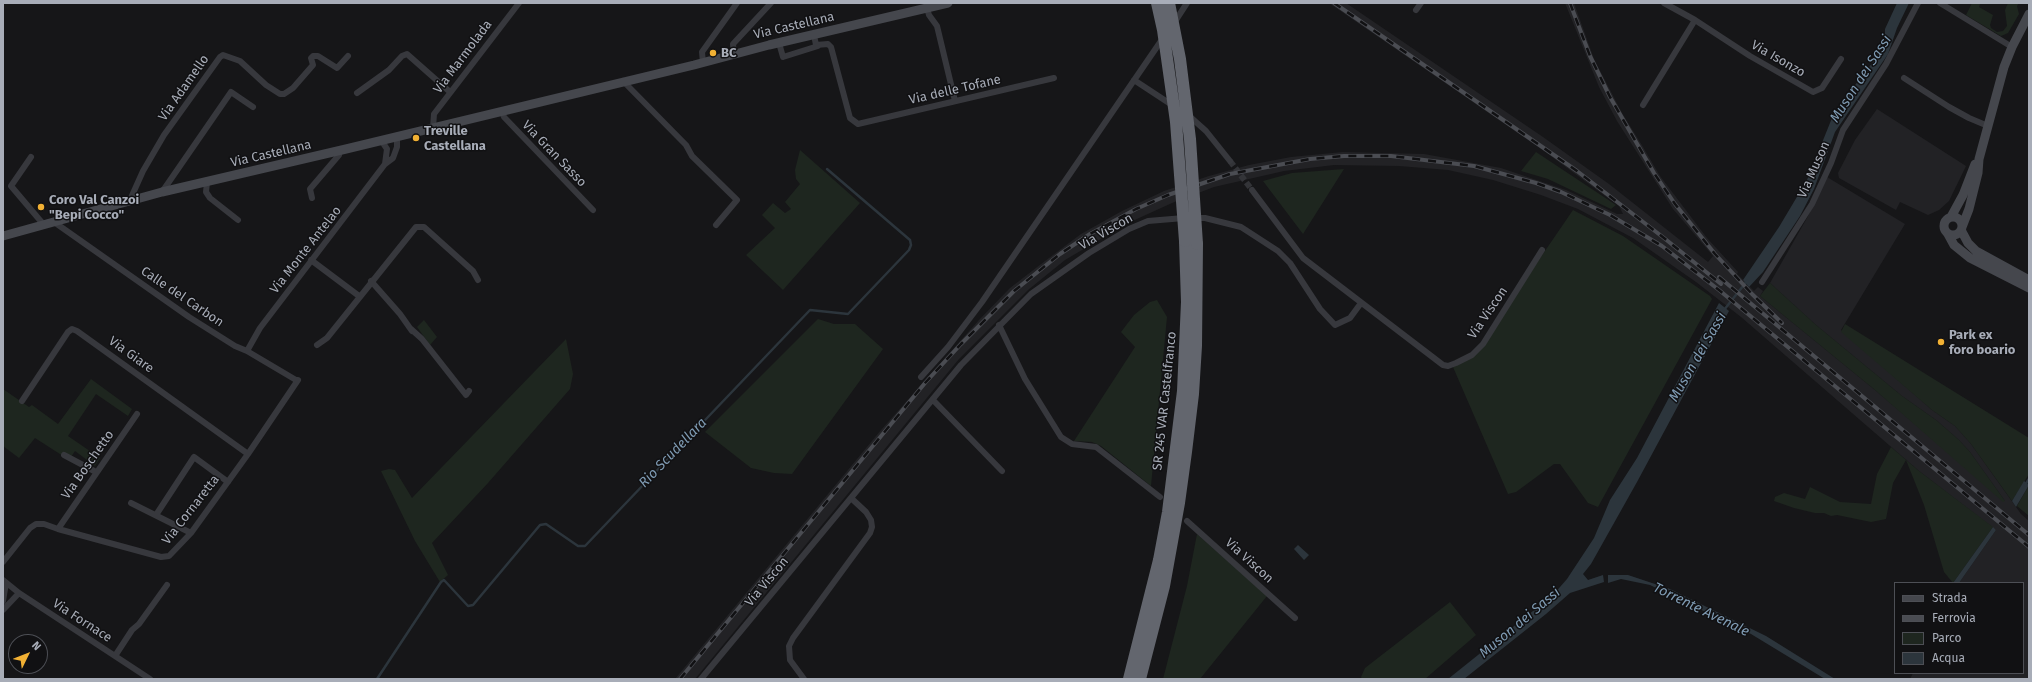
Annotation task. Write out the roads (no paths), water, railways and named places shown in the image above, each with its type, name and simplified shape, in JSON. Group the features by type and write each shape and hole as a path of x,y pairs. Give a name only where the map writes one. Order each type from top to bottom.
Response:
{"highway":[{"name":"SR 245 VAR Castelfranco","path":"1129,679 1160,553 1168,512 1183,391 1187,318 1185,241 1176,116 1158,3"},
{"name":"SR 245 VAR Castelfranco","path":"1140,679 1164,586 1182,481 1193,394 1198,295 1197,244 1190,139 1185,95 1170,3"}],"street":[{"name":"Via Marmolada","path":"434,128 434,114 519,3"},
{"path":"703,63 702,52 737,3"},
{"path":"734,55 734,44 771,3"},
{"name":"Via Castellana","path":"3,236 162,192 340,151 948,3"},
{"path":"921,377 965,326 1187,3"},
{"path":"1416,10 1421,3"},
{"name":"Via Isonzo","path":"1664,3 1695,20 1750,56 1813,92 1822,88 1841,59"},
{"name":"Via Muson","path":"1762,282 1812,204 1831,163 1843,130 1886,64 1918,3"},
{"path":"1940,3 2012,46"},
{"path":"927,8 929,15 937,26 955,101"},
{"path":"2029,14 2012,46 2004,67 1979,159 1951,217 1944,223 1943,229 1959,250 1989,268 2029,288"},
{"path":"1643,105 1695,20"},
{"path":"779,43 783,56 818,46 814,35"},
{"name":"Via delle Tofane","path":"818,46 828,44 831,47 850,118 855,124 1054,78"},
{"path":"357,93 389,70 402,56 407,54 450,92"},
{"name":"Via Adamello","path":"130,200 143,171 164,135 220,57 223,56 240,61 271,88 280,94 284,94 293,88 313,65 311,58 314,56 318,56 337,68 348,56"},
{"path":"1904,78 1949,107 1988,126"},
{"path":"1134,80 1193,118 1206,131 1230,161"},
{"path":"623,81 686,145 692,156 737,200 716,225"},
{"path":"162,192 231,92 253,107"},
{"name":"Via Gran Sasso","path":"502,112 504,118 593,210"},
{"name":"Via Monte Antelao","path":"247,351 260,328 385,164 395,154 397,137"},
{"path":"379,141 383,143 387,149 385,164"},
{"path":"312,198 310,189 339,155 340,151"},
{"path":"30,157 11,186 44,225"},
{"path":"1948,234 1955,235 1962,228 1978,174 1979,159"},
{"path":"207,182 206,192 210,198 238,220"},
{"name":"Via Viscon","path":"1252,190 1304,258 1443,365 1448,366 1472,355 1483,344 1542,250"},
{"path":"1951,217 1960,220 1971,251 1989,264 1989,268"},
{"name":"Via Viscon","path":"701,679 961,365 1031,294 1116,236 1148,221 1172,218 1205,218 1241,227 1278,251 1290,263 1320,309 1335,325 1350,318 1361,303"},
{"name":"Calle del Carbon","path":"54,222 189,317 235,346 247,351 298,380 298,383"},
{"path":"317,345 327,338 371,281 416,227 421,226 470,268 478,280"},
{"path":"1969,244 1976,251 2029,280"},
{"path":"312,260 359,296"},
{"path":"1989,268 1993,266 2003,270 2009,269"},
{"path":"371,281 412,332 422,339 466,395 469,391"},
{"path":"999,325 1025,379 1061,437 1072,444 1096,447 1160,497"},
{"name":"Via Giare","path":"22,401 68,332 72,329 77,330 248,454"},
{"name":"Via Cornaretta","path":"3,562 30,528 36,524 44,524 166,557 174,552 191,533 298,383"},
{"path":"933,400 1002,471"},
{"name":"Via Boschetto","path":"58,529 137,414"},
{"path":"64,454 96,472"},
{"path":"156,515 194,457 228,482"},
{"path":"804,679 790,660 789,646 793,638 870,533 872,527 866,512 851,498"},
{"path":"130,503 191,533"},
{"name":"Via Viscon","path":"1187,521 1295,618"},
{"path":"3,601 5,582"},
{"name":"Via Fornace","path":"5,582 18,593 150,679"},
{"path":"115,656 132,630 139,624 167,584"},
{"path":"3,610 18,593"}],"water":[{"path":"1897,3 1909,3 1897,28 1888,54 1835,132 1814,189 1800,216 1763,272 1749,287 1743,280 1779,227 1807,180 1832,118 1845,98 1873,62 1885,39 1885,29"},
{"path":"1719,303 1729,311 1637,482 1591,564 1583,574 1588,580 1603,575 1604,582 1570,593 1464,679 1448,679 1553,595 1567,579 1594,538 1610,500 1637,458"},
{"path":"2024,481 2029,485 2016,507 2012,501"},
{"path":"1993,527 1996,530 1960,582 1954,582"},
{"path":"1298,545 1309,555 1304,560 1294,549"},
{"path":"1608,575 1628,575 1670,589 1766,636 1835,679 1825,679 1751,634 1650,585 1621,579 1608,583"}],"waterway":[{"name":"Rio Scudellara","path":"377,679 441,582 444,580 468,606 473,605 540,525 546,524 578,546 585,546 810,310 848,314 909,250 911,245 910,240 827,169"},
{"name":"Muson dei Sassi","path":"1724,310 1747,281"},
{"name":"Torrente Avenale","path":"2025,485 2029,479"}],"tunnel":[{"path":"1230,161 1252,190"}],"railway":[{"path":"1334,3 1577,171 1721,284"},
{"path":"1570,3 1590,56 1610,97 1654,173 1675,204 1715,254 1752,294 1782,323"},
{"path":"680,679 925,383 961,344 1014,291 1060,254 1090,234 1136,209 1168,195 1230,174 1310,159 1344,156 1391,156 1474,166 1536,183 1561,192 1610,215 1662,246 1719,290 2029,547"},
{"path":"1719,277 2029,535"}],"place":[{"name":"BC","path":"713,53"},
{"name":"Treville Castellana","path":"416,138"},
{"name":"Coro Val Canzoi \"Bepi Cocco\"","path":"41,207"},
{"name":"Park ex foro boario","path":"1941,342"}]}
